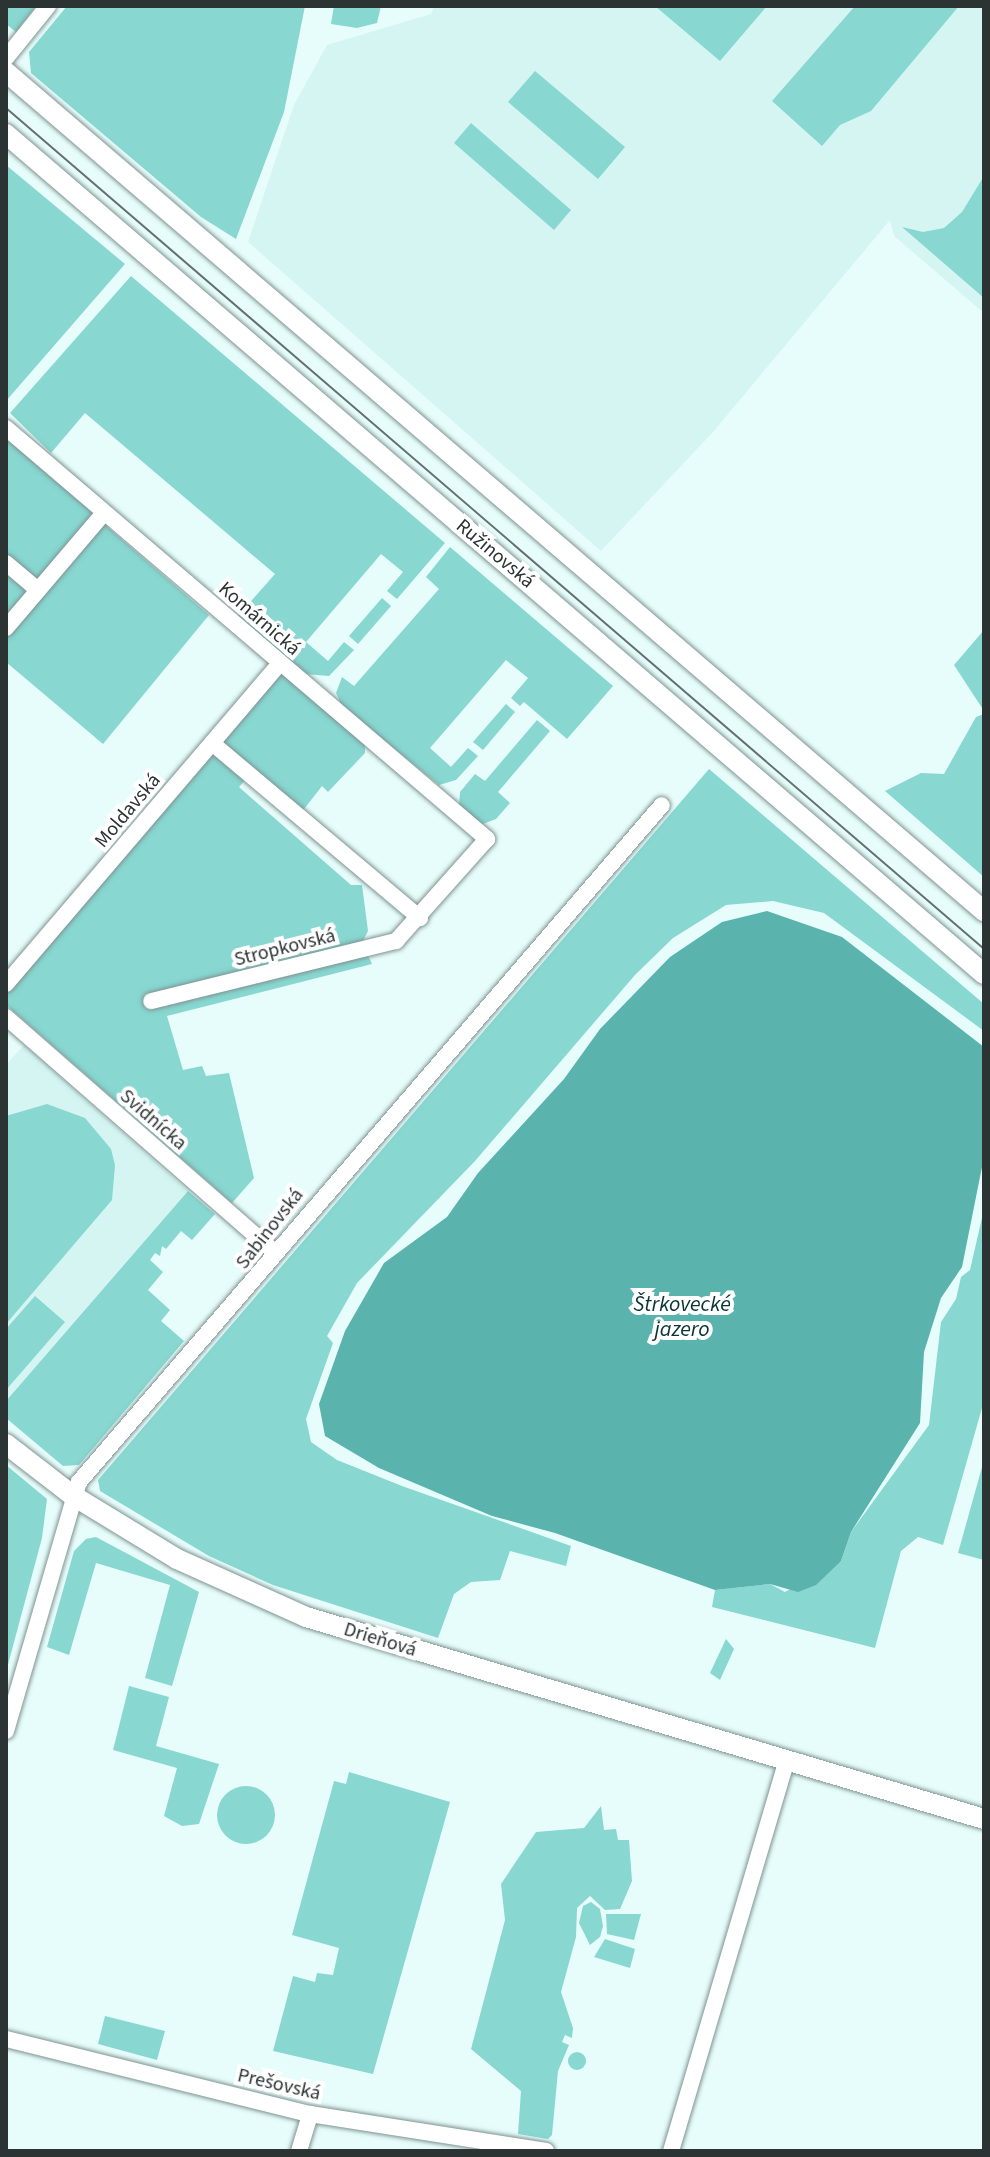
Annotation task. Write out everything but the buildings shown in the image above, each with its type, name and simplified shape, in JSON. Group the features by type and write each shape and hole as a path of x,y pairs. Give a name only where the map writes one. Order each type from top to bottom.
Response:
{"street":[{"path":"6,58 48,6"},
{"path":"6,72 984,911"},
{"name":"Ružinovská","path":"6,134 984,974"},
{"name":"Komárnická","path":"6,428 487,839"},
{"path":"6,628 104,513"},
{"path":"6,563 38,590"},
{"name":"Moldavská","path":"6,984 280,663"},
{"path":"212,743 420,918"},
{"name":"Sabinovská","path":"6,1731 72,1495 265,1270 274,1252 662,805"},
{"name":"Stropkovská","path":"151,1001 396,941 420,918 487,839"},
{"name":"Svidnícka","path":"6,1017 274,1252"},
{"name":"Drieňová","path":"6,1444 72,1495 177,1559 306,1617 786,1763 984,1819"},
{"path":"671,2151 786,1763"},
{"name":"Prešovská","path":"6,2039 310,2114 546,2151"},
{"path":"299,2151 310,2114"}],"shaded area":[{"path":"6,6 36,6 16,32 6,24"},
{"path":"67,6 305,6 284,112 236,239 201,217 31,73 29,52"},
{"path":"334,6 381,6 377,23 357,28 331,24"},
{"path":"434,6 984,6 984,313 894,236 890,220 713,432 601,551 248,242 294,105 327,45 431,14"},
{"path":"655,6 767,6 720,61"},
{"path":"855,6 959,6 871,111 840,125 822,146 772,101"},
{"path":"535,71 625,147 598,179 508,102"},
{"path":"471,123 571,210 554,230 454,143"},
{"path":"6,165 125,264 6,401"},
{"path":"984,176 984,298 902,227 923,232 944,228 962,212"},
{"path":"131,276 445,543 397,599 387,591 403,572 381,554 306,642 328,661 344,642 354,650 329,676 305,674 238,616 275,574 85,413 51,453 10,413"},
{"path":"6,436 97,515 38,586 6,559"},
{"path":"104,524 209,615 103,744 6,662 6,635"},
{"path":"450,547 613,686 567,739 524,702 520,706 511,698 528,678 506,660 430,748 451,767 468,748 478,756 456,780 439,785 342,706 336,693 342,677 354,686 439,589 426,577"},
{"path":"6,568 23,583 25,593 6,620"},
{"path":"382,598 391,606 358,644 349,636"},
{"path":"984,630 984,711 954,665"},
{"path":"281,668 365,740 365,753 328,792 322,786 301,813 217,743"},
{"path":"506,704 515,712 483,750 473,742"},
{"path":"984,714 984,877 885,791 921,773 944,774 976,717"},
{"path":"537,720 550,731 498,792 510,803 496,819 483,824 469,819 459,806 460,792 475,774 485,781"},
{"path":"211,747 247,778 239,787 351,885 362,885 368,931 362,943 372,964 167,1016 183,1070 202,1066 206,1076 229,1073 254,1178 232,1203 6,1005 6,990"},
{"path":"709,769 984,1004 984,1031 824,913 773,901 726,905 673,938 635,975 475,1161 357,1283 327,1336 333,1343 306,1419 311,1442 337,1460 402,1486 571,1546 566,1566 510,1551 500,1580 471,1582 454,1594 438,1638 273,1585 209,1556 100,1491 98,1480"},
{"path":"24,1045 188,1191 6,1401 6,1065"},
{"path":"47,1104 85,1118 111,1149 115,1165 112,1200 6,1324 6,1116"},
{"path":"188,1191 215,1214 192,1240 181,1231 166,1249 162,1246 160,1256 155,1253 150,1260 163,1272 148,1290 170,1310 161,1321 184,1341 79,1465 63,1466 6,1418 6,1401"},
{"path":"984,1209 984,1401 943,1545 918,1537 901,1551 875,1648 712,1607 715,1590 770,1584 785,1592 841,1561 851,1532 929,1425 941,1322 956,1299 961,1277 970,1270"},
{"path":"35,1296 65,1322 6,1390 6,1329"},
{"path":"984,1460 984,1560 958,1553"},
{"path":"6,1465 47,1499 42,1538 6,1672"},
{"path":"96,1537 199,1592 172,1686 145,1678 170,1585 96,1563 69,1655 47,1647 74,1551 86,1539"},
{"path":"726,1639 734,1649 720,1680 710,1673"},
{"path":"129,1686 169,1697 156,1746 219,1764 199,1824 182,1826 164,1816 177,1768 113,1750"},
{"path":"349,1772 450,1802 373,2074 273,2051 293,1976 315,1982 317,1973 333,1975 339,1948 292,1935 334,1781 346,1784"},
{"path":"246,1786 257,1788 266,1795 273,1804 273,1826 266,1835 257,1842 246,1844 235,1842 226,1835 219,1826 217,1815 219,1804 226,1795 235,1788"},
{"path":"601,1806 604,1830 616,1829 618,1840 629,1840 632,1881 620,1909 605,1910 590,1896 577,1908 576,1937 561,1992 573,2028 572,2038 565,2035 562,2042 569,2045 558,2071 552,2135 548,2139 518,2134 521,2091 471,2049 505,1920 501,1884 536,1832 584,1828"},
{"path":"591,1902 600,1909 603,1926 600,1937 590,1945 579,1923 583,1906"},
{"path":"606,1914 641,1914 634,1940 607,1934"},
{"path":"605,1939 635,1949 630,1968 594,1957"},
{"path":"105,2016 165,2031 157,2060 98,2044"},
{"path":"577,2052 586,2061 577,2070 568,2061"}],"water":[{"name":"Štrkovecké jazero","path":"767,911 842,937 984,1047 984,1157 962,1267 941,1298 924,1352 920,1423 851,1532 841,1561 816,1585 798,1592 770,1584 715,1590 555,1533 492,1516 379,1468 325,1436 319,1404 345,1331 384,1263 447,1217 478,1173 564,1079 600,1029 670,957 722,922"}],"tram line":[{"path":"6,108 984,949"}]}
